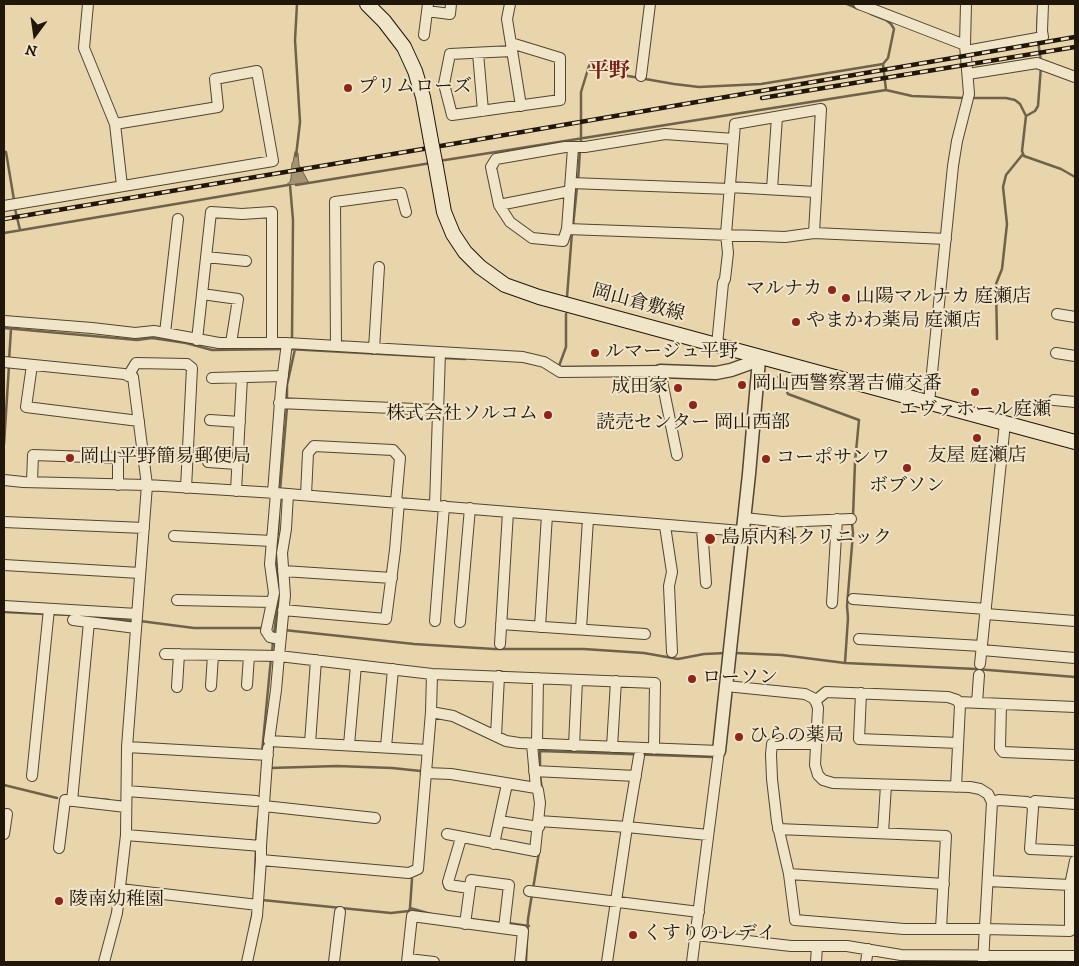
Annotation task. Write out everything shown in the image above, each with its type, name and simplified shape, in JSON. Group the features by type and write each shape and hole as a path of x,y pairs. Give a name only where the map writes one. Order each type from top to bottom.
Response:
{"main road":[{"name":"岡山倉敷線","path":"367,4 384,21 404,47 415,71 423,97 444,212 453,234 465,252 498,281 522,292 1075,442"}],"street":[{"path":"88,4 84,48 114,124 122,186"},
{"path":"424,35 427,7 450,14 451,4"},
{"path":"510,4 507,19 521,106"},
{"path":"641,76 650,4"},
{"path":"859,4 965,48 1043,37 1043,4"},
{"path":"929,402 957,140 968,98 965,48 966,4"},
{"path":"512,47 560,58 560,100 452,115 444,84 450,54 478,53 512,47"},
{"path":"478,53 483,110"},
{"path":"968,74 1040,64 1075,77"},
{"path":"4,206 273,161 257,71 215,78 218,107 114,124"},
{"path":"717,345 728,253 726,234 735,124 821,109 814,233"},
{"path":"772,189 777,116"},
{"path":"578,148 571,229 563,241 532,238 510,222 499,205 491,167 496,158 565,147 578,148 665,134 734,139"},
{"path":"499,205 574,185 772,189 816,192"},
{"path":"336,346 335,202 401,193 406,212"},
{"path":"197,340 211,212 242,214 272,212 272,342"},
{"path":"165,334 178,219"},
{"path":"571,229 784,237 814,233 946,239"},
{"path":"206,257 246,261"},
{"path":"374,349 379,267"},
{"path":"202,294 238,299 231,343"},
{"path":"1058,314 1075,316"},
{"path":"4,321 135,333 154,331 219,343 272,342 290,346 336,346 440,356 523,357 537,359 560,372 660,371 716,373 731,370 760,358 719,751 692,962"},
{"path":"247,962 257,903 261,860 258,846 260,803 276,690 273,656 275,634 272,602 274,593 270,564 279,493 285,403 283,376 290,346"},
{"path":"1056,353 1075,356"},
{"path":"435,621 440,506 438,410 440,356"},
{"path":"7,362 133,377 147,485 127,747 126,834 117,914 104,962"},
{"path":"128,376 136,363 187,364 192,368 186,488"},
{"path":"32,365 26,407 139,421"},
{"path":"660,371 677,455"},
{"path":"212,378 283,376"},
{"path":"236,491 242,377"},
{"path":"1054,400 1075,402"},
{"path":"285,403 438,410"},
{"path":"210,420 240,422"},
{"path":"980,664 1005,423"},
{"path":"283,610 386,619 392,578 400,458 393,450 314,446 308,453 306,495"},
{"path":"32,482 33,455 118,458 118,485"},
{"path":"208,462 237,464"},
{"path":"4,480 147,485 279,493 742,531"},
{"path":"275,634 283,610 285,595 282,553 286,529 279,493"},
{"path":"460,622 470,508"},
{"path":"500,644 508,512"},
{"path":"540,627 547,515"},
{"path":"744,518 782,522 851,519"},
{"path":"581,630 588,519"},
{"path":"832,603 838,519"},
{"path":"4,522 144,528"},
{"path":"665,526 672,572 669,586 672,652"},
{"path":"702,528 706,583"},
{"path":"174,536 272,541"},
{"path":"4,565 140,573"},
{"path":"283,571 392,578"},
{"path":"853,599 1075,621"},
{"path":"176,600 272,602"},
{"path":"4,606 48,613 136,621"},
{"path":"32,776 48,613"},
{"path":"73,620 89,622 136,621"},
{"path":"72,801 89,622"},
{"path":"501,624 645,634"},
{"path":"859,639 982,648 1075,658"},
{"path":"165,654 273,656 432,674 655,683 654,749"},
{"path":"177,687 179,654"},
{"path":"211,686 213,655"},
{"path":"247,684 249,656"},
{"path":"310,743 316,660"},
{"path":"349,745 356,665"},
{"path":"386,748 393,669"},
{"path":"261,860 409,873 418,869 431,712 432,674"},
{"path":"977,703 979,675"},
{"path":"496,736 499,676"},
{"path":"446,834 535,851 540,803 536,788 538,771 534,744 538,678"},
{"path":"574,746 577,680"},
{"path":"612,747 616,681"},
{"path":"726,686 804,694 815,701 818,708 815,765 818,775 823,780 833,783 980,789 988,794 992,802 983,959"},
{"path":"815,701 826,692 948,697 958,702 1075,707"},
{"path":"861,693 859,739 958,743"},
{"path":"956,787 960,705 958,702"},
{"path":"1000,704 1000,748 1004,752 1075,756"},
{"path":"431,712 454,716 506,741 574,746 719,751"},
{"path":"269,741 428,750"},
{"path":"816,744 772,744 772,779 778,829 789,874 795,920 904,929 1070,932 1070,885 1075,861"},
{"path":"127,747 265,760"},
{"path":"607,962 639,756"},
{"path":"538,771 636,776"},
{"path":"426,773 451,774 536,788"},
{"path":"494,844 507,784"},
{"path":"882,833 886,784"},
{"path":"127,791 260,803 375,818"},
{"path":"59,848 65,800 126,807"},
{"path":"992,802 999,800 1031,804 1035,802 1075,804"},
{"path":"1031,804 1033,808 1030,849 1075,851"},
{"path":"4,834 7,814"},
{"path":"499,821 627,827 708,835"},
{"path":"778,829 946,836 941,929"},
{"path":"126,834 258,846"},
{"path":"461,838 448,882 449,885 469,888"},
{"path":"789,874 944,884"},
{"path":"465,920 471,880 509,885 504,925"},
{"path":"988,882 1070,885"},
{"path":"120,889 257,903"},
{"path":"531,892 699,912"},
{"path":"334,962 340,912"},
{"path":"434,962 408,960 412,916 504,925 523,931 520,962"},
{"path":"696,935 791,946 847,946 905,959 1075,956"},
{"path":"816,962 817,946"},
{"path":"866,962 868,950"}],"shaded area":[{"path":"295,152 298,153 299,165 309,183 286,185 290,182"}],"waterway":[{"path":"296,156 300,122 295,40 297,4"},
{"path":"847,4 859,9"},
{"path":"871,14 886,20 894,29 888,58 883,64 886,90 912,96 964,98"},
{"path":"1037,36 1038,14"},
{"path":"1038,41 1041,61"},
{"path":"581,144 581,92 589,66 593,62 601,63 618,73 628,76 699,87 761,84 883,64"},
{"path":"1026,116 1035,111 1038,106 1041,66"},
{"path":"439,161 886,90"},
{"path":"970,98 1006,98 1015,100 1020,104 1026,116 1022,151 1024,156 1061,169 1075,177"},
{"path":"578,181 580,150"},
{"path":"4,151 6,152 14,200"},
{"path":"997,339 996,284 1002,269 1007,224 1003,187 1006,175 1023,154"},
{"path":"296,185 431,163"},
{"path":"4,233 288,185"},
{"path":"290,185 293,220 292,340"},
{"path":"573,226 577,187"},
{"path":"15,209 20,230"},
{"path":"567,297 572,232"},
{"path":"559,366 566,347 566,314"},
{"path":"4,328 137,340 152,338 186,343 212,350 283,349"},
{"path":"9,361 11,329"},
{"path":"287,401 287,385 295,349 294,345"},
{"path":"288,349 437,357"},
{"path":"443,358 465,359"},
{"path":"4,444 9,366"},
{"path":"557,367 659,366"},
{"path":"778,377 788,394 859,420 853,517"},
{"path":"280,491 287,407"},
{"path":"278,534 279,517"},
{"path":"845,663 852,523"},
{"path":"274,635 279,590 275,556"},
{"path":"4,612 45,614"},
{"path":"50,614 72,615"},
{"path":"80,616 134,621"},
{"path":"140,621 194,628 264,628"},
{"path":"284,630 414,644 494,649 584,649 644,653 678,659 704,654 727,653"},
{"path":"272,653 273,641"},
{"path":"735,653 782,655 845,663 976,669 1075,677"},
{"path":"262,752 271,658"},
{"path":"540,770 540,751 712,757"},
{"path":"270,768 337,766 392,768 421,771 421,774"},
{"path":"540,775 542,790"},
{"path":"4,785 57,798"},
{"path":"87,798 109,800"},
{"path":"256,842 258,818"},
{"path":"255,874 256,847"},
{"path":"533,889 539,852"},
{"path":"410,908 412,879"},
{"path":"526,962 528,919 532,894"},
{"path":"262,900 391,913 409,911 410,908 431,914"},
{"path":"250,926 253,912"},
{"path":"469,919 503,923"},
{"path":"508,923 529,926"}],"railway":[{"path":"4,219 1075,37"},
{"path":"762,98 1075,47"}],"place":[{"name":"プリムローズ","path":"348,88"},
{"name":"マルナカ","path":"832,290"},
{"name":"山陽マルナカ 庭瀬店","path":"846,298"},
{"name":"やまかわ薬局 庭瀬店","path":"796,322"},
{"name":"ルマージュ平野","path":"595,353"},
{"name":"岡山西警察署吉備交番","path":"742,385"},
{"name":"成田家","path":"678,388"},
{"name":"エヴァホール庭瀬","path":"975,392"},
{"name":"読売センター 岡山西部","path":"693,405"},
{"name":"株式会社ソルコム","path":"548,415"},
{"name":"友屋 庭瀬店","path":"977,438"},
{"name":"岡山平野簡易郵便局","path":"70,458"},
{"name":"コーポサンワ","path":"766,459"},
{"name":"ボブソン","path":"907,468"},
{"name":"島原内科クリニック","path":"710,539"},
{"name":"ローソン","path":"692,679"},
{"name":"ひらの薬局","path":"739,737"},
{"name":"陵南幼稚園","path":"59,901"},
{"name":"くすりのレデイ","path":"633,935"}],"district":[{"name":"平野","path":"609,73"}]}
